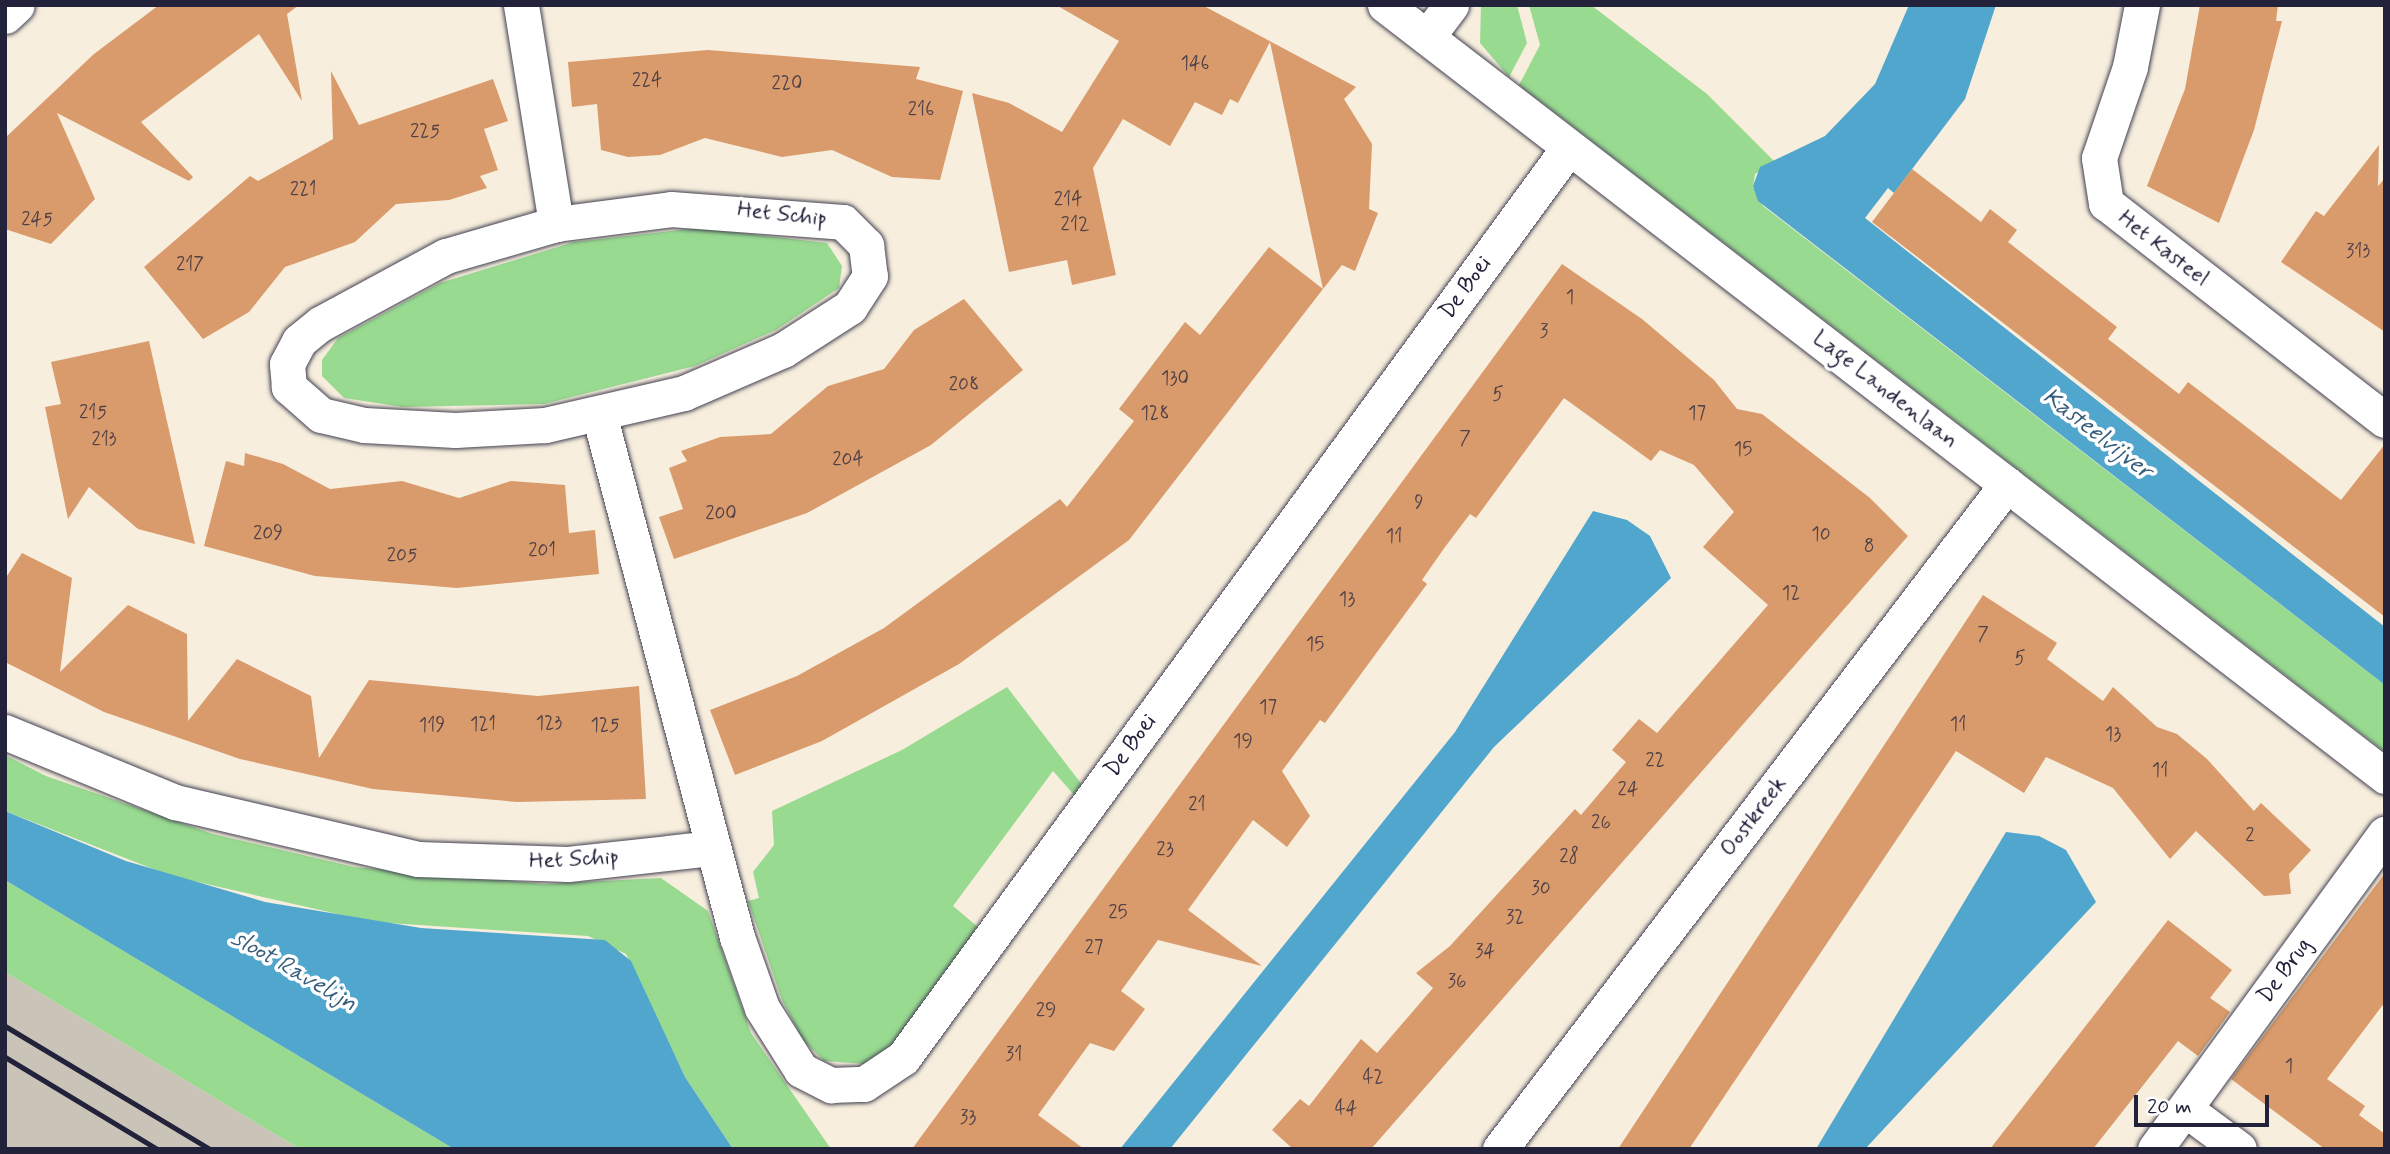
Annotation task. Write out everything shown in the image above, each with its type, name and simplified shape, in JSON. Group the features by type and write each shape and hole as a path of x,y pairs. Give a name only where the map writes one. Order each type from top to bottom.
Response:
{"street":[{"path":"5,16 17,5"},
{"path":"520,5 556,224"},
{"name":"Lage Landenlaan","path":"1385,5 2385,776"},
{"path":"1427,37 1451,5"},
{"name":"Het Kasteel","path":"2142,5 2130,67 2099,158 2106,203 2385,421"},
{"name":"De Boei","path":"713,848 749,975 789,1058 815,1079 848,1087 892,1070 1569,147"},
{"name":"Het Schip","path":"676,209 826,217 857,233 870,261 863,294 850,307 783,350 684,393 599,414 496,430 406,430 321,415 289,387 287,363 299,341 320,324 446,256 556,224 676,209"},
{"path":"599,414 713,848"},
{"name":"Oostkreek","path":"1500,1149 2007,484"},
{"name":"Het Schip","path":"5,732 175,802 418,859 568,864 713,848"},
{"name":"De Brug","path":"2155,1149 2385,834"},
{"path":"2185,1109 2239,1149"}],"shaded area":[{"path":"5,972 300,1149 5,1149"}],"green space":[{"path":"1481,5 1517,5 1527,43 1509,77 1480,43"},
{"path":"1529,5 1591,5 1707,94 1775,162 1755,174 1753,187 1763,206 2385,685 2385,752 1519,85 1540,45"},
{"path":"698,228 827,243 842,266 839,288 776,330 695,366 544,404 403,407 344,398 322,376 322,360 338,338 440,283 574,242"},
{"path":"1007,687 1083,786 1075,796 1053,771 953,906 978,927 892,1046 866,1064 824,1061 803,1040 782,1000 748,901 759,898 753,872 774,845 772,811 902,750"},
{"path":"5,755 46,776 213,834 354,867 544,884 661,878 708,911 751,1033 831,1149 733,1149 685,1077 626,954 588,936 373,922 171,876 5,811"},
{"path":"5,880 454,1149 300,1149 5,972"}],"water":[{"name":"Kasteelvijver","path":"1909,5 1996,5 1965,99 1894,193 1888,188 1865,218 2385,627 2385,685 1758,201 1753,186 1760,167 1825,136 1875,84"},
{"path":"1593,511 1627,520 1650,536 1671,578 1494,747 1170,1149 1120,1149 1455,732"},
{"name":"sloot Ravelijn","path":"5,811 126,861 265,902 421,928 605,940 631,961 685,1077 733,1149 454,1149 5,880"},
{"path":"2006,832 2039,836 2066,850 2096,902 1865,1149 1816,1149"}],"building":[{"path":"159,5 299,5 287,14 302,101 259,34 141,122 193,177 189,181 57,113 95,199 51,244 5,229 5,138 94,54"},
{"path":"1056,5 1202,5 1356,87 1344,99 1372,144 1369,209 1378,213 1355,271 1342,265 1323,289 1270,42 1238,103 1230,99 1222,115 1195,102 1170,146 1123,119 1093,168 1116,275 1072,285 1067,260 1009,272 972,93 1009,103 1062,132 1119,41"},
{"path":"2200,5 2278,5 2276,21 2282,21 2254,130 2219,223 2147,186 2185,89"},
{"path":"708,50 920,67 916,79 963,91 940,180 892,177 832,150 782,157 705,138 660,155 628,157 601,150 597,104 572,107 568,62"},
{"path":"331,71 359,125 493,79 508,121 484,129 498,170 480,176 487,188 449,200 396,204 355,242 285,267 249,312 203,339 144,267 250,176 258,181 333,139"},
{"path":"2379,145 2378,186 2385,178 2385,332 2281,262 2316,211 2324,216"},
{"path":"1912,169 1981,222 1990,209 2017,230 2008,242 2117,327 2108,339 2179,394 2188,382 2341,500 2385,444 2385,617 1872,222"},
{"path":"1269,247 1323,289 1129,540 959,664 822,741 735,775 710,710 797,676 884,628 1060,499 1067,507 1134,421 1119,409 1185,322 1200,335"},
{"path":"1562,264 1642,319 1714,380 1737,409 1762,414 1870,498 1908,536 1371,1149 1293,1149 1272,1130 1300,1099 1309,1106 1361,1039 1377,1053 1433,988 1416,973 1450,946 1575,809 1581,815 1626,762 1612,750 1639,719 1657,733 1768,605 1703,547 1734,512 1694,465 1660,450 1651,461 1564,398 1476,518 1470,514 1445,547 1422,580 1427,584 1325,723 1320,720 1282,771 1310,816 1287,847 1253,820 1188,910 1262,966 1158,940 1121,991 1145,1009 1114,1051 1090,1043 1038,1115 1084,1149 912,1149"},
{"path":"964,299 1023,370 931,445 807,513 674,559 659,517 683,509 669,468 687,461 681,451 720,437 771,434 828,386 884,369 914,330"},
{"path":"149,341 195,544 138,529 89,487 68,519 45,407 61,404 51,362"},
{"path":"245,453 283,464 330,489 402,481 459,498 511,481 565,485 569,533 595,530 599,574 457,588 315,576 204,546 226,461 244,466"},
{"path":"22,553 72,578 60,672 128,605 187,634 188,721 237,659 311,696 319,758 369,680 538,696 639,686 646,799 517,802 373,789 240,759 104,712 5,662 5,579"},
{"path":"1983,595 2057,643 2047,659 2103,701 2113,687 2157,727 2177,734 2207,759 2254,811 2261,803 2311,850 2289,874 2291,894 2264,896 2196,831 2170,859 2113,788 2046,757 2024,793 1956,751 1689,1149 1618,1149"},
{"path":"2385,873 2385,1002 2327,1079 2365,1106 2359,1115 2385,1134 2385,1149 2325,1149 2231,1079"},
{"path":"2168,920 2232,970 2210,998 2230,1012 2198,1056 2178,1041 2093,1149 1990,1149"}],"railway":[{"path":"5,1026 210,1149"},
{"path":"5,1057 157,1149"}]}
